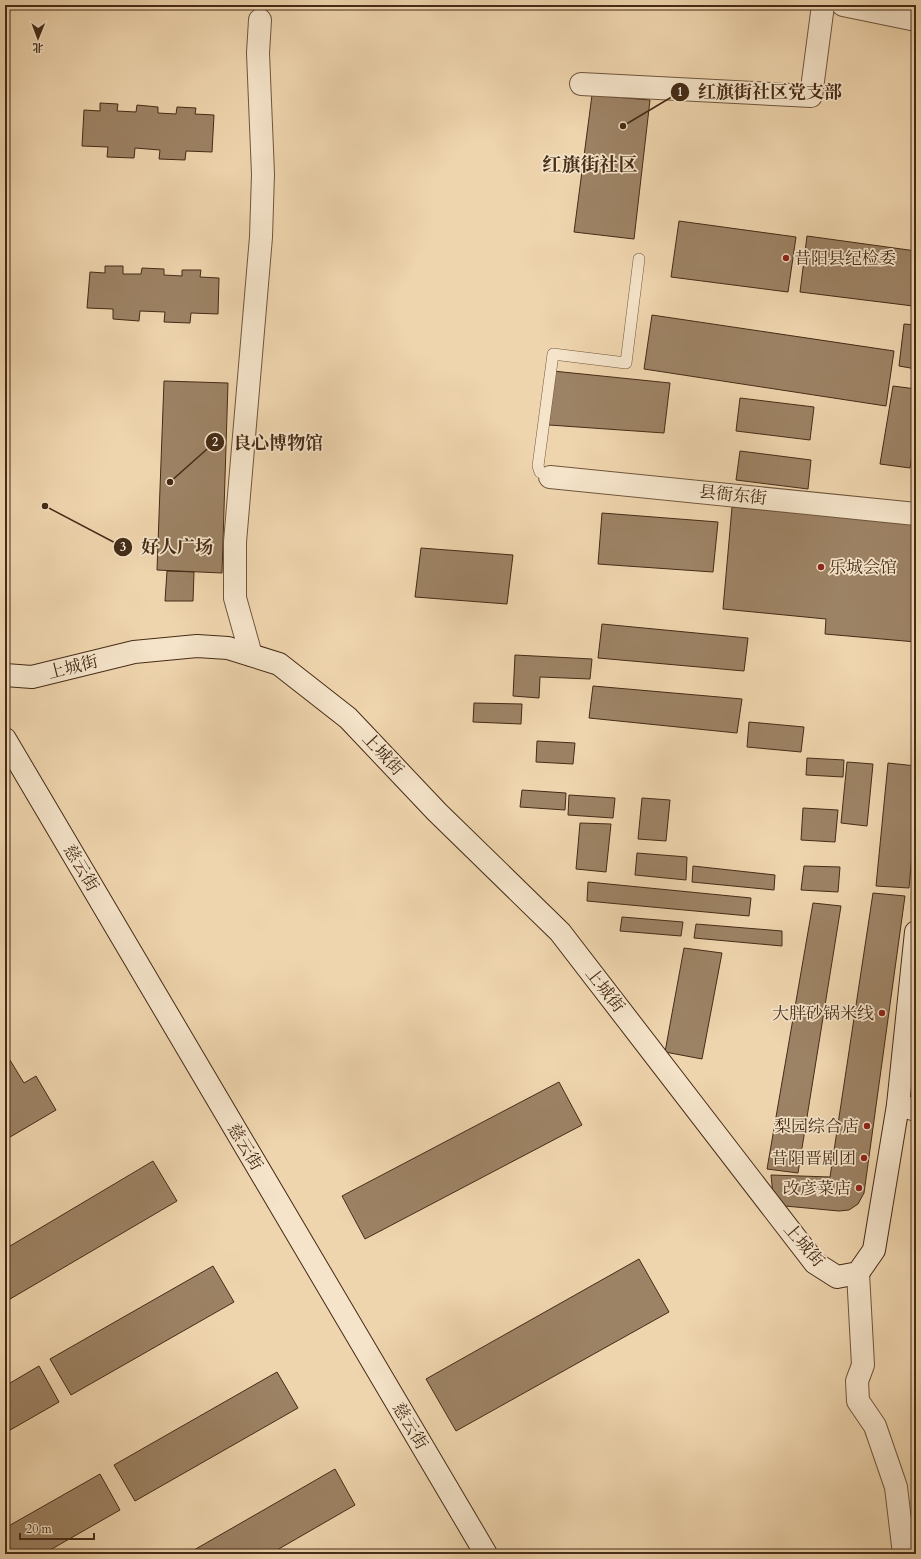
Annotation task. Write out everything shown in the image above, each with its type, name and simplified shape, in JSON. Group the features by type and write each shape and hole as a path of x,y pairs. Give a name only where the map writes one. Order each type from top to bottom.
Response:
{"main road":[{"path":"581,84 811,96 823,5"},
{"path":"843,5 916,20"},
{"path":"251,655 235,598 235,542 261,237 263,174 258,53 260,20"},
{"name":"县衙东街","path":"550,477 916,514"},
{"name":"上城街","path":"5,675 32,677 134,652 197,646 228,648 279,664 348,718 438,812 560,932 815,1263 837,1277 858,1273"},
{"name":"慈云街","path":"5,739 486,1554"},
{"path":"904,1554 896,1487 875,1426 858,1401 857,1381 863,1366 858,1273 874,1250 907,1107 916,932"}],"lane":[{"path":"550,477 540,472 538,466 552,354 626,363 639,259"}],"building":[{"path":"592,95 650,100 634,239 574,232"},
{"path":"100,103 118,104 117,111 136,112 137,105 158,107 158,113 176,114 177,107 196,108 195,114 214,115 212,152 186,151 185,160 159,159 160,150 135,148 134,158 107,157 108,147 82,146 84,110 100,111"},
{"path":"679,221 796,237 788,292 671,277"},
{"path":"807,236 916,251 916,285 913,306 800,292"},
{"path":"105,266 123,266 123,274 141,274 142,268 164,269 164,275 182,276 182,270 201,270 200,277 219,278 218,314 191,313 190,323 164,322 165,312 140,311 139,321 113,319 113,309 87,308 90,272 105,273"},
{"path":"652,315 894,351 886,406 644,369"},
{"path":"904,324 916,325 916,369 899,366"},
{"path":"553,371 670,383 664,433 549,425"},
{"path":"164,381 228,383 222,573 157,570"},
{"path":"893,386 916,389 916,429 910,468 880,464"},
{"path":"740,398 814,407 810,440 736,431"},
{"path":"740,451 811,460 808,489 736,480"},
{"name":"乐城会馆","path":"732,507 916,524 916,642 825,634 826,619 723,609"},
{"path":"602,513 718,522 713,572 598,564"},
{"path":"421,548 513,555 507,604 415,597"},
{"path":"167,571 194,572 193,601 165,601"},
{"path":"602,624 748,638 744,671 598,658"},
{"path":"515,655 592,659 590,679 540,677 539,698 513,696"},
{"path":"593,686 742,699 737,733 589,718"},
{"path":"474,703 522,704 521,724 473,722"},
{"path":"749,722 804,727 801,752 747,747"},
{"path":"537,741 575,743 573,764 536,762"},
{"path":"807,758 844,760 843,777 806,775"},
{"path":"847,762 873,764 867,826 841,823"},
{"path":"888,763 916,766 916,809 909,888 876,886"},
{"path":"522,790 566,793 565,810 520,807"},
{"path":"569,795 615,798 613,818 568,815"},
{"path":"642,798 670,800 666,841 638,839"},
{"path":"803,808 838,810 835,842 801,840"},
{"path":"580,823 611,824 606,872 576,869"},
{"path":"637,853 687,857 686,880 635,875"},
{"path":"693,866 775,875 774,890 692,882"},
{"path":"804,866 840,867 838,892 801,890"},
{"path":"588,882 751,898 749,916 587,901"},
{"path":"873,893 905,896 864,1193 858,1204 849,1210 839,1211 774,1205 771,1175 830,1177"},
{"path":"813,903 841,906 798,1173 767,1169"},
{"path":"622,917 683,922 681,936 620,931"},
{"path":"696,924 782,931 782,946 694,938"},
{"path":"684,948 722,953 702,1059 665,1052"},
{"path":"5,1052 24,1083 36,1076 56,1110 5,1140"},
{"path":"559,1082 582,1125 365,1239 342,1196"},
{"path":"153,1161 177,1201 5,1302 5,1249"},
{"path":"639,1259 669,1312 456,1431 426,1379"},
{"path":"213,1266 234,1302 71,1395 50,1359"},
{"path":"39,1366 59,1402 5,1433 5,1386"},
{"path":"277,1372 298,1408 135,1501 114,1465"},
{"path":"335,1469 355,1505 270,1554 187,1554"},
{"path":"100,1474 120,1510 43,1554 5,1554 5,1528"}],"place":[{"name":"红旗街社区党支部","path":"623,126"},
{"name":"昔阳县纪检委","path":"786,258"},
{"name":"良心博物馆","path":"170,482"},
{"name":"好人广场","path":"45,506"},
{"name":"乐城会馆","path":"821,567"},
{"name":"大胖砂锅米线","path":"882,1013"},
{"name":"梨园综合店","path":"867,1126"},
{"name":"昔阳晋剧团","path":"864,1158"},
{"name":"改彦菜店","path":"859,1188"}],"district":[{"name":"红旗街社区","path":"590,165"}]}
